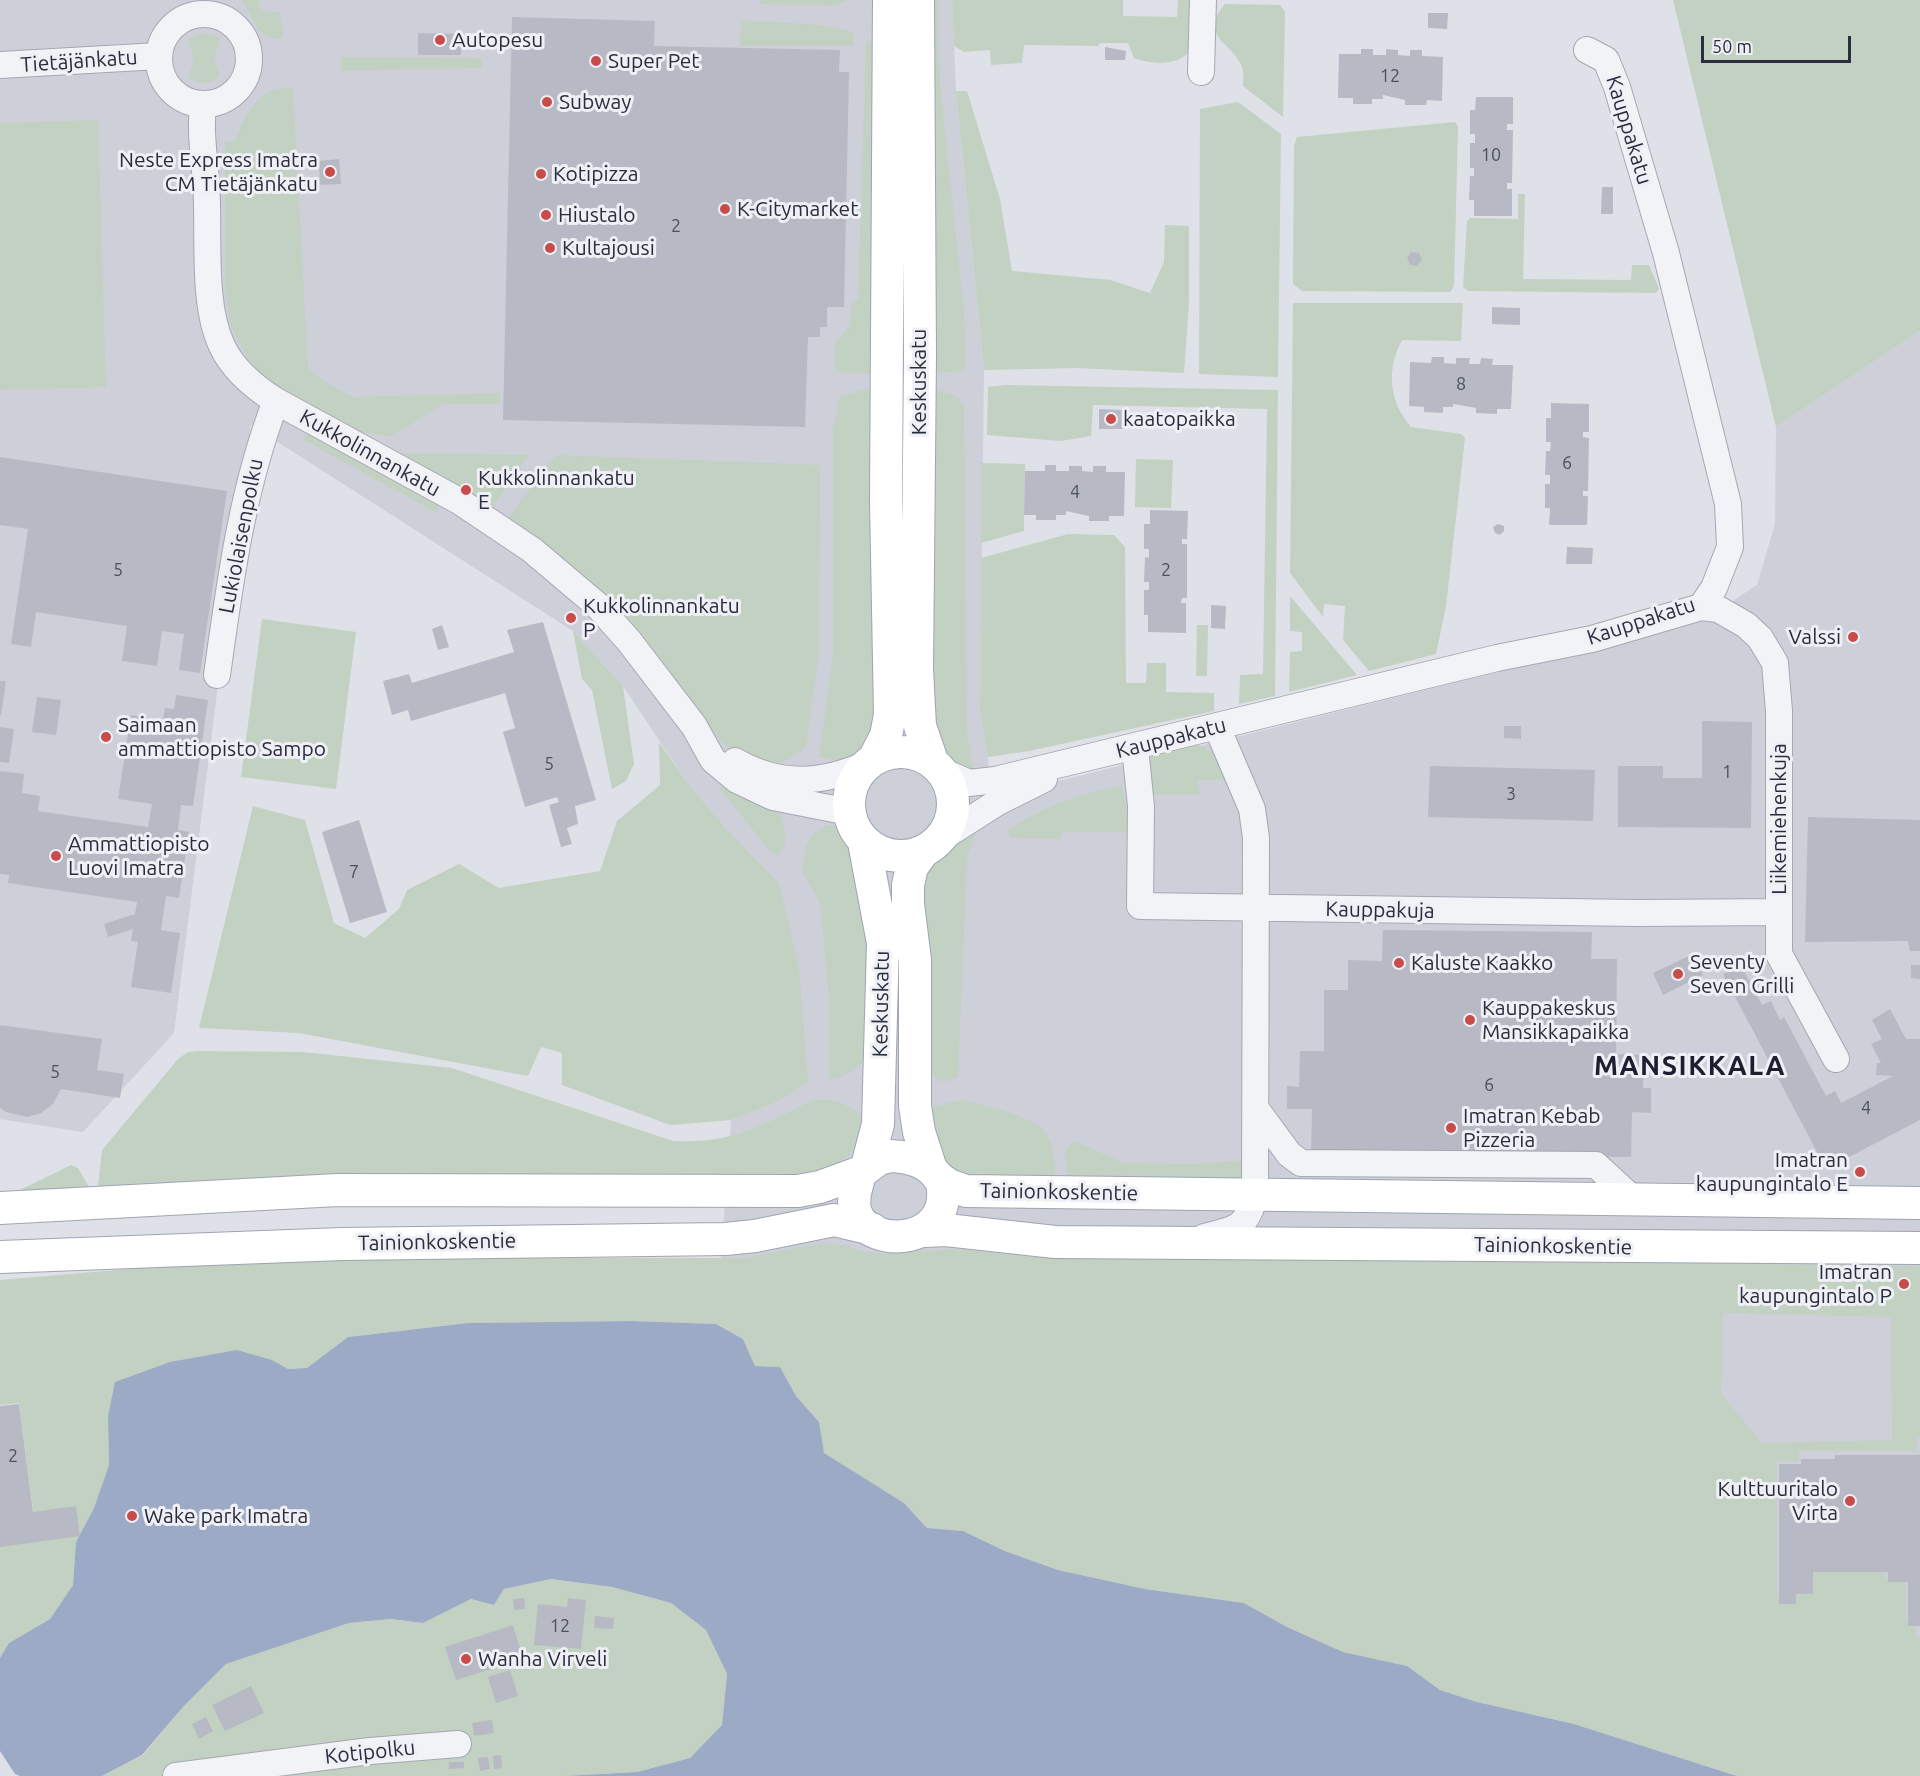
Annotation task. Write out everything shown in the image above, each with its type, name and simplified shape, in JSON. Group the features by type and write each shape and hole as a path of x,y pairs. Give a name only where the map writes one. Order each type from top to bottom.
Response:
{"main road":[{"name":"Keskuskatu","path":"871,761 886,736 890,715 885,501 889,0"},
{"name":"Keskuskatu","path":"918,0 920,331 917,669 921,726 937,766"},
{"path":"903,752 918,754 937,766 952,790 954,800 951,821 931,846 897,857 879,852 864,842 854,828 849,812 853,782 871,761 888,753 903,752"},
{"name":"Keskuskatu","path":"864,842 883,943 878,1124 864,1169"},
{"name":"Keskuskatu","path":"931,846 912,867 908,885 908,904 915,960 915,1106 919,1132 935,1173"},
{"path":"0,1208 338,1190 798,1191 820,1187 864,1169 879,1159 904,1157 914,1158 935,1173 943,1189 942,1202 935,1220 925,1231 904,1237 872,1229 856,1214 854,1202 864,1169"},
{"name":"Tainionkoskentie","path":"935,1173 949,1185 966,1191 1920,1203"},
{"name":"Tainionkoskentie","path":"0,1257 342,1244 725,1239 755,1236 834,1220 872,1229"},
{"name":"Tainionkoskentie","path":"925,1231 946,1230 1055,1242 1186,1241 1920,1248"}],"street":[{"path":"1202,72 1203,0"},
{"path":"202,7 235,26 246,40 250,58 247,76 237,92 222,102 203,104 186,102 171,92 161,77 159,56 162,42 171,28 202,7"},
{"name":"Kauppakatu","path":"937,766 969,783 984,783 1078,762 1497,658 1592,639 1701,607 1722,570 1730,547 1728,504 1666,253 1617,87 1606,60 1587,50"},
{"name":"Tietäjänkatu","path":"0,65 159,56"},
{"name":"Kukkolinnankatu","path":"203,104 200,133 206,182 211,317 222,347 240,371 256,388 276,401 459,501 532,550 597,605 630,641 694,726 713,760 724,771 752,789 773,797 849,812"},
{"name":"Lukiolaisenpolku","path":"217,675 234,555 258,450 276,401"},
{"name":"Liikemiehenkuja","path":"1701,607 1718,609 1746,625 1760,638 1775,663 1779,711 1779,954 1836,1059"},
{"name":"Kukkolinnankatu","path":"694,726 734,760 756,773 779,778 822,778 846,773 871,761"},
{"name":"Tainionkoskentie","path":"1186,1241 1233,1230 1245,1223 1250,1214 1254,1194 1258,909 1256,838 1252,809 1217,727"},
{"name":"Kauppakuja","path":"1135,748 1141,806 1140,906 1258,909 1778,912"},
{"name":"Kauppakatu","path":"931,846 998,802 1078,762"},
{"path":"1256,1109 1288,1154 1301,1163 1596,1165 1633,1199"},
{"name":"Kotipolku","path":"176,1776 370,1751 458,1744"}],"shaded area":[{"path":"0,0 952,0 956,91 984,370 980,713 988,757 990,798 1700,622 1757,585 1775,524 1776,427 1920,331 1920,1776 1737,1776 716,1324 731,1120 770,1105 729,832 687,782 623,686 573,631 251,425 174,1033 83,1132 0,1119"}],"green space":[{"path":"242,0 259,0 259,11 280,12 283,37 275,39 260,32"},
{"path":"761,0 848,0 836,6 760,4"},
{"path":"927,0 938,0 940,86 964,312 966,366 961,371 932,373 932,389 955,395 964,405 967,733 975,775 960,769 949,761 940,752 932,738"},
{"path":"952,0 1123,0 1123,16 1177,17 1178,0 1189,0 1189,52 1177,60 1155,63 1134,58 1128,43 1100,43 1098,46 1024,45 1022,63 991,65 990,50 964,52 954,46"},
{"path":"1673,0 1920,0 1920,331 1776,427"},
{"path":"1225,4 1280,5 1285,12 1283,117 1243,86 1242,67 1215,32 1214,24 1217,15"},
{"path":"741,20 820,25 854,32 853,46 740,46"},
{"path":"206,33 220,37 214,58 220,76 204,83 189,77 194,58 188,39"},
{"path":"866,41 881,42 883,713 869,749 847,763 819,757 833,655 833,431 840,396 871,388 871,374 835,372 835,343 850,326 851,306 858,298"},
{"path":"341,57 482,58 482,68 341,71"},
{"path":"281,88 293,88 308,369 328,384 353,397 500,393 499,404 443,404 393,436 355,431 289,395 264,378 245,353 230,324 225,286 225,142 235,141 254,105 266,94"},
{"path":"956,91 967,91 1000,199 1012,271 1111,280 1150,293 1164,262 1165,225 1189,226 1189,301 1184,373 1077,368 984,370"},
{"path":"1238,102 1281,134 1278,377 1199,374 1200,109"},
{"path":"98,120 106,387 0,390 0,123"},
{"path":"1455,122 1458,127 1454,286 1450,292 1302,291 1293,284 1294,146 1297,137"},
{"path":"1518,194 1525,194 1523,279 1631,280 1632,265 1649,265 1659,289 1656,293 1468,291 1463,287 1467,221 1470,218 1518,219"},
{"path":"1293,303 1463,303 1461,341 1402,340 1392,374 1394,396 1411,427 1461,434 1465,438 1446,606 1436,654 1369,671 1343,640 1345,606 1324,604 1323,617 1290,573"},
{"path":"1005,385 1278,390 1275,696 1239,704 1240,675 1263,674 1267,409 1093,405 1091,436 1061,441 987,435 988,387"},
{"path":"308,433 438,506 435,512 304,440"},
{"path":"394,453 529,455 491,509"},
{"path":"556,455 820,465 819,651 806,747 775,766 756,761 725,745 706,724 624,613 572,566 508,518"},
{"path":"1136,459 1173,460 1171,508 1135,507"},
{"path":"981,463 1025,464 1024,531 981,543"},
{"path":"1068,534 1114,535 1125,547 1126,683 1146,683 1147,663 1166,663 1166,692 1214,693 1214,711 1029,751 988,757 980,713 981,558"},
{"path":"1290,596 1357,675 1289,692 1290,652 1302,651 1302,632 1290,631"},
{"path":"262,619 356,632 336,789 241,777"},
{"path":"1197,625 1208,625 1207,676 1196,676"},
{"path":"573,631 623,686 634,764 626,781 612,789 592,690 582,679"},
{"path":"659,742 687,782 729,832 779,883 799,968 808,1082 770,1105 731,1120 670,1125 562,1085 562,1053 541,1047 528,1076 299,1033 199,1028 253,806 305,820 334,923 365,938 399,909 407,890 459,864 499,888 600,871 617,821 660,785"},
{"path":"1195,744 1218,753 1233,780 1198,780 1199,795 1147,795 1144,772 1149,756"},
{"path":"725,783 750,801 780,812 785,829 785,840 778,856 771,852 719,788"},
{"path":"1122,786 1131,832 1062,832 1062,839 1011,838 1007,830 1062,802"},
{"path":"827,825 836,826 850,851 870,946 870,991 863,1063 839,1078 829,1079 829,997 820,902 802,871 806,845 813,834"},
{"path":"976,831 967,858 958,1077 948,1081 939,1081 926,1066 918,892 928,865 945,850"},
{"path":"188,1052 303,1052 452,1068 673,1141 713,1140 730,1136 761,1125 813,1100 841,1103 860,1114 865,1120 856,1146 849,1155 819,1172 793,1178 16,1192 71,1165 78,1168 89,1187 98,1187 102,1150 178,1059"},
{"path":"960,1100 1020,1116 1041,1128 1047,1134 1051,1144 1056,1180 992,1181 962,1173 949,1165 938,1153 925,1118 932,1107"},
{"path":"1074,1141 1124,1163 1191,1164 1247,1160 1248,1182 1068,1180 1065,1150"},
{"path":"824,1243 848,1246 863,1252 886,1254 956,1249 1037,1257 1920,1266 1920,1436 1917,1436 1917,1451 1799,1451 1799,1461 1777,1461 1777,1598 1793,1598 1809,1566 1885,1566 1885,1579 1906,1579 1906,1620 1916,1621 1916,1638 1920,1638 1920,1776 1737,1776 1574,1724 1477,1702 1440,1690 1407,1666 1343,1652 1287,1627 1244,1603 1145,1589 1058,1570 1005,1551 963,1531 927,1528 904,1503 823,1453 819,1422 796,1396 780,1367 755,1366 743,1339 716,1324 632,1321 468,1323 348,1337 307,1368 288,1369 272,1360 108,1416 109,1465 94,1508 76,1542 73,1585 50,1619 9,1643 0,1658 0,1545 37,1540 19,1403 0,1405 0,1280 164,1266 233,1263 433,1258 744,1258","holes":["1723,1313 1891,1317 1892,1440 1762,1443 1721,1394"]},
{"path":"551,1579 612,1587 671,1603 706,1630 727,1674 722,1725 690,1758 637,1772 563,1776 102,1776 143,1755 183,1707 226,1664 349,1623 391,1619 423,1623 471,1599 494,1605 504,1589"}],"water":[{"path":"632,1321 716,1324 743,1339 755,1366 780,1367 796,1396 819,1422 824,1453 904,1503 927,1528 963,1531 1005,1551 1058,1570 1145,1589 1244,1603 1287,1627 1343,1652 1407,1666 1440,1690 1477,1702 1574,1724 1737,1776 564,1776 637,1772 690,1758 722,1725 727,1674 706,1630 671,1603 612,1587 551,1579 504,1589 494,1605 471,1599 423,1623 391,1619 349,1623 226,1664 183,1707 142,1755 102,1776 20,1776 15,1774 0,1751 0,1658 9,1643 50,1619 73,1585 76,1542 94,1508 109,1465 108,1416 115,1382 170,1362 237,1350 272,1360 288,1369 307,1368 348,1337 468,1323"}],"building":[{"path":"1428,13 1448,13 1447,29 1428,28"},
{"path":"512,17 655,21 654,46 840,50 839,72 849,72 844,307 827,307 827,327 820,327 820,337 808,337 805,427 503,420"},
{"name":"Autopesu","path":"418,33 462,34 461,55 418,55"},
{"path":"1105,47 1126,51 1125,60 1105,60"},
{"path":"1361,49 1373,49 1373,55 1386,55 1386,49 1398,50 1398,55 1410,56 1410,50 1422,50 1422,56 1443,57 1442,101 1427,100 1426,105 1405,105 1405,100 1383,95 1383,99 1372,99 1372,104 1353,104 1353,98 1338,98 1339,54 1361,54"},
{"path":"1476,97 1513,97 1513,124 1507,124 1507,130 1513,130 1512,183 1507,183 1507,189 1512,189 1512,216 1474,216 1474,200 1469,200 1470,176 1474,176 1474,168 1470,168 1470,143 1475,143 1475,134 1470,134 1470,110 1475,110"},
{"name":"Neste Express Imatra CM Tietäjänkatu","path":"339,159 341,184 320,185 319,161"},
{"path":"1602,187 1613,187 1613,214 1601,214"},
{"path":"1411,252 1419,253 1422,260 1417,266 1410,265 1407,258"},
{"path":"1492,307 1520,308 1520,325 1492,324"},
{"path":"1432,357 1444,357 1444,363 1456,364 1456,358 1470,358 1469,364 1480,364 1481,358 1493,359 1492,365 1513,365 1511,409 1497,409 1497,414 1476,413 1476,408 1453,404 1453,407 1443,407 1443,413 1424,412 1424,407 1409,406 1410,362 1431,363"},
{"path":"1551,403 1589,404 1589,432 1583,432 1583,437 1589,438 1588,491 1583,491 1583,496 1588,496 1587,525 1549,525 1550,508 1545,508 1545,484 1550,484 1550,475 1545,475 1546,451 1550,451 1551,442 1546,442 1546,418 1551,418"},
{"name":"kaatopaikka","path":"1099,409 1123,410 1123,429 1099,429"},
{"path":"0,457 227,491 200,673 179,670 184,634 162,631 157,666 122,661 127,626 36,612 31,647 11,644 28,529 0,525"},
{"path":"1045,465 1056,465 1056,471 1069,471 1069,466 1082,466 1082,471 1093,472 1093,466 1106,466 1106,472 1125,472 1124,516 1109,516 1109,521 1089,521 1089,516 1066,511 1066,515 1056,515 1056,520 1036,520 1036,515 1024,515 1025,471 1045,471"},
{"path":"1150,510 1188,511 1187,539 1182,539 1182,544 1187,544 1187,598 1182,598 1181,603 1186,603 1186,633 1148,632 1148,615 1144,615 1144,590 1149,590 1149,582 1144,582 1145,557 1149,558 1149,549 1144,549 1144,524 1150,524"},
{"path":"1498,524 1504,526 1504,531 1500,535 1495,533 1493,527"},
{"path":"1567,547 1593,548 1592,564 1566,564"},
{"path":"1211,605 1226,606 1225,629 1211,628"},
{"path":"543,622 596,800 575,806 578,824 567,828 572,844 561,847 549,805 559,802 557,797 525,807 503,732 515,728 505,693 411,721 408,710 392,715 383,681 409,674 412,683 514,652 507,630"},
{"path":"442,625 449,647 438,650 432,629"},
{"path":"0,681 6,681 1,716 0,715"},
{"path":"176,695 208,700 193,806 181,805 178,830 189,832 179,898 166,896 161,930 180,933 171,993 131,987 138,942 131,941 133,929 108,937 104,924 135,914 137,902 8,883 9,875 0,874 0,771 24,774 22,793 40,796 38,811 148,827 152,804 118,799 131,715 163,720 165,708 174,709"},
{"path":"37,697 61,700 56,735 32,732"},
{"path":"1702,721 1752,722 1751,828 1618,827 1618,766 1663,766 1663,778 1702,778"},
{"path":"1504,726 1521,726 1521,739 1504,738"},
{"path":"0,727 14,729 9,763 0,762"},
{"path":"1430,766 1595,770 1593,821 1428,817"},
{"path":"1808,817 1920,820 1920,951 1910,951 1908,941 1805,942"},
{"path":"359,820 387,912 350,923 322,832"},
{"name":"Kauppakeskus Mansikkapaikka","path":"1383,930 1592,932 1591,959 1617,959 1616,1054 1644,1055 1643,1088 1651,1088 1651,1113 1632,1112 1631,1157 1311,1154 1312,1109 1287,1109 1287,1086 1299,1087 1300,1051 1324,1051 1324,990 1348,990 1348,960 1382,961"},
{"name":"Seventy Seven Grilli","path":"1693,954 1703,975 1663,995 1653,973"},
{"path":"1741,965 1762,1005 1771,1001 1780,1020 1784,1017 1826,1096 1835,1091 1841,1103 1893,1076 1876,1075 1877,1063 1881,1063 1871,1044 1882,1039 1872,1020 1890,1009 1906,1039 1920,1039 1920,1120 1826,1169 1723,974"},
{"path":"1911,965 1920,965 1920,979 1911,978"},
{"path":"0,1025 102,1039 97,1070 124,1074 120,1098 61,1089 53,1104 41,1113 27,1117 6,1112 0,1108"},
{"path":"19,1404 33,1512 76,1506 80,1536 0,1547 0,1406"},
{"name":"Kulttuuritalo Virta","path":"1835,1455 1920,1455 1920,1626 1908,1626 1908,1582 1888,1582 1888,1572 1813,1572 1813,1594 1796,1594 1796,1604 1779,1604 1779,1464 1801,1464 1801,1459 1835,1459"},
{"path":"524,1598 525,1609 514,1610 513,1599"},
{"path":"568,1598 586,1600 581,1649 534,1645 538,1604 567,1607"},
{"path":"595,1616 614,1618 613,1629 594,1628"},
{"path":"513,1625 523,1659 456,1680 445,1647"},
{"path":"510,1670 518,1696 496,1703 488,1677"},
{"path":"251,1686 264,1713 225,1731 212,1705"},
{"path":"206,1717 213,1731 199,1739 192,1724"},
{"path":"492,1720 494,1733 474,1736 472,1723"},
{"path":"501,1755 502,1768 494,1769 493,1756"},
{"path":"488,1757 490,1769 480,1771 478,1758"},
{"path":"449,1762 464,1762 464,1768 449,1769"}],"place":[{"name":"Autopesu","path":"440,40"},
{"name":"Super Pet","path":"596,61"},
{"name":"Subway","path":"547,102"},
{"name":"Neste Express Imatra CM Tietäjänkatu","path":"330,172"},
{"name":"Kotipizza","path":"541,174"},
{"name":"K-Citymarket","path":"725,209"},
{"name":"Hiustalo","path":"546,215"},
{"name":"Kultajousi","path":"550,248"},
{"name":"kaatopaikka","path":"1111,419"},
{"name":"Kukkolinnankatu E","path":"466,490"},
{"name":"Kukkolinnankatu P","path":"571,618"},
{"name":"Valssi","path":"1853,637"},
{"name":"Saimaan ammattiopisto Sampo","path":"106,737"},
{"name":"Ammattiopisto Luovi Imatra","path":"56,856"},
{"name":"Kaluste Kaakko","path":"1399,963"},
{"name":"Seventy Seven Grilli","path":"1678,974"},
{"name":"Kauppakeskus Mansikkapaikka","path":"1470,1020"},
{"name":"Imatran Kebab Pizzeria","path":"1451,1128"},
{"name":"Imatran kaupungintalo E","path":"1860,1172"},
{"name":"Imatran kaupungintalo P","path":"1904,1284"},
{"name":"Kulttuuritalo Virta","path":"1850,1501"},
{"name":"Wake park Imatra","path":"132,1516"},
{"name":"Wanha Virveli","path":"466,1659"}],"district":[{"name":"MANSIKKALA","path":"1690,1066"}]}
